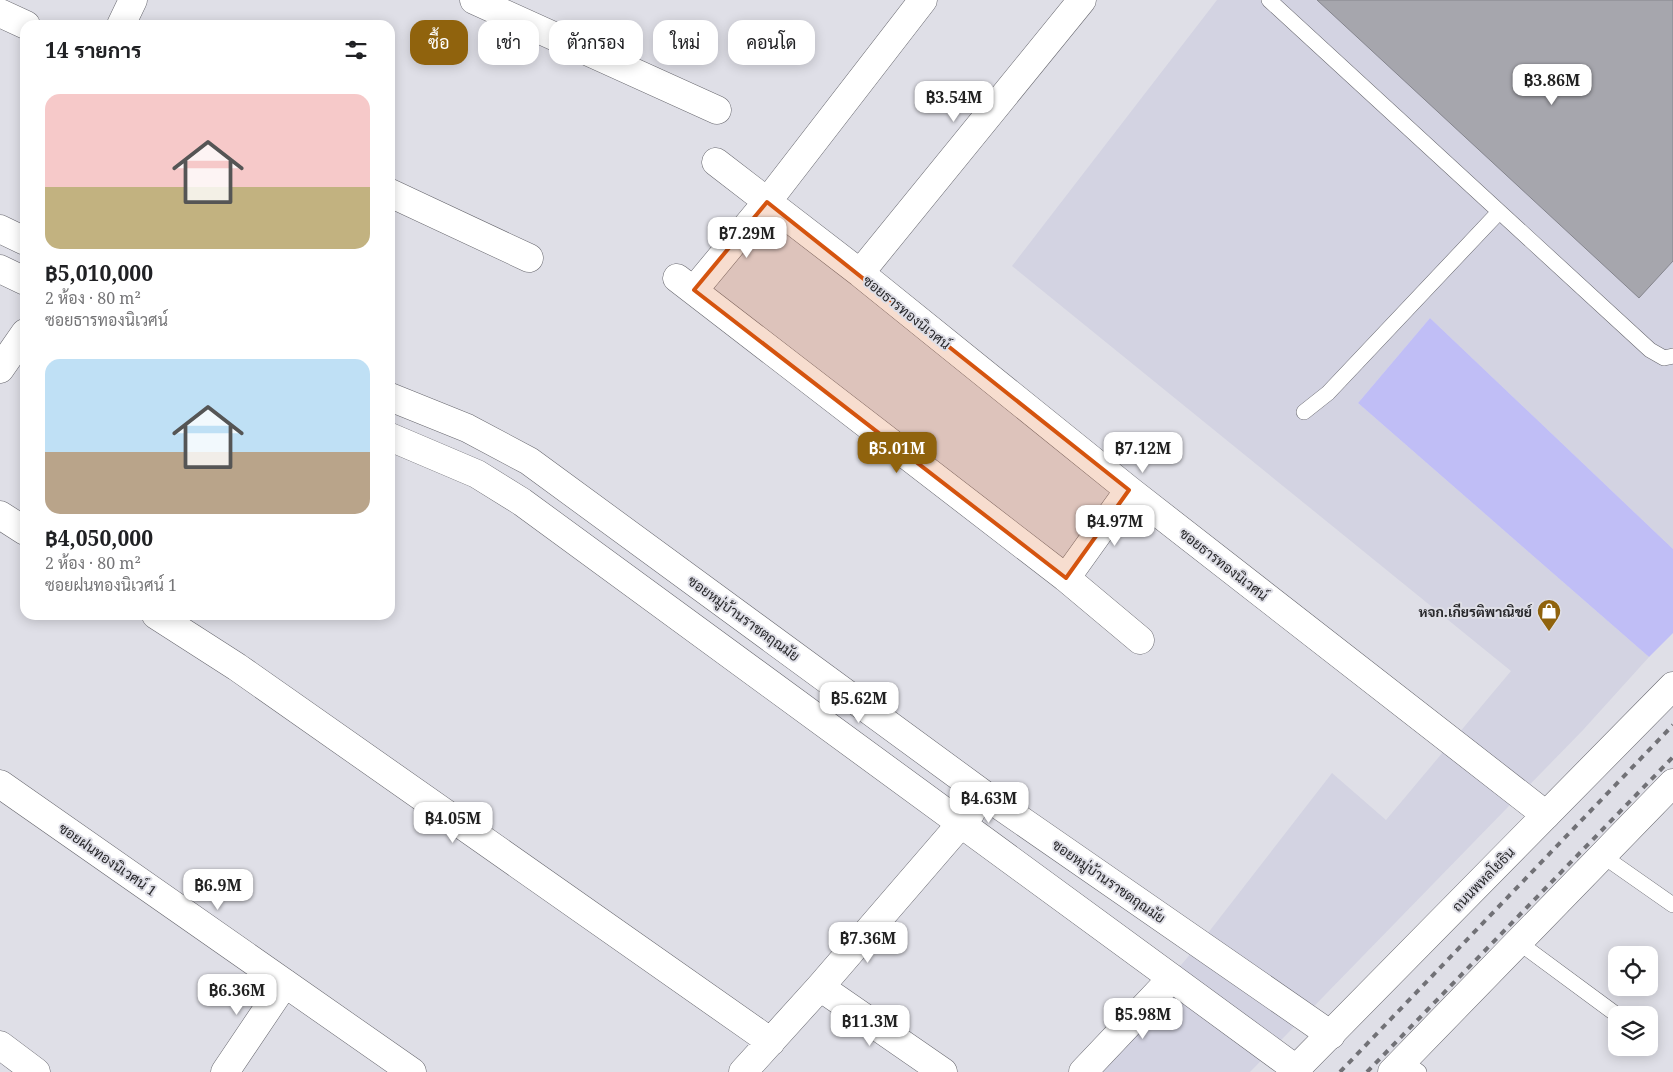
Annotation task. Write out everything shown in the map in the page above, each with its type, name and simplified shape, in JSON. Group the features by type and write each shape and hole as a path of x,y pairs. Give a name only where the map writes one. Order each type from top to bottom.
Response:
{"street":[{"path":"123,20 133,0"},
{"path":"474,0 717,110"},
{"path":"923,0 767,202 686,284 1066,578 1140,640"},
{"path":"860,273 1082,0"},
{"path":"0,13 20,22"},
{"name":"ซอยธารทองนิเวศน์","path":"716,162 860,273 1130,490 1546,815"},
{"path":"395,196 529,258"},
{"path":"0,269 20,278"},
{"path":"0,369 20,340"},
{"name":"ซอยหมู่บ้านราชตฤณมัย","path":"395,399 467,428 530,461 986,796 1331,1035"},
{"path":"395,439 477,474 522,502 960,825 1172,978 1295,1071"},
{"path":"1066,578 1130,490"},
{"path":"0,515 20,528"},
{"path":"164,620 237,667 771,1042"},
{"name":"ถนนพหลโยธิน","path":"1295,1071 1673,686"},
{"path":"1405,1068 1518,942 1673,783"},
{"name":"ซอยฝนทองนิเวศน์ 1","path":"0,784 412,1072"},
{"path":"743,1072 820,987 986,796"},
{"path":"1083,1072 1172,978"},
{"path":"225,1072 285,984"},
{"path":"820,987 944,1072"},
{"path":"0,1046 36,1072"}],"lane":[{"path":"1269,0 1650,350 1664,358 1673,356"},
{"path":"1304,412 1328,393 1499,212"},
{"path":"1603,856 1673,906"},
{"path":"1518,942 1608,1009"}],"highlighted area":[{"path":"767,202 1129,490 1066,578 694,290"}],"shaded area":[{"path":"1217,0 1673,0 1673,549 1430,318 1358,403 1649,657 1583,730 1250,1072 1091,1072 1208,933 1332,773 1386,820 1511,671 1012,266"},
{"path":"1430,318 1673,549 1673,633 1649,657 1358,403"}],"building":[{"path":"1317,0 1673,0 1673,261 1639,298"}],"railway":[{"path":"1340,1072 1673,725"},
{"path":"1367,1072 1673,757"}],"place":[{"name":"หจก.เกียรติพาณิชย์","path":"1549,632"}]}
